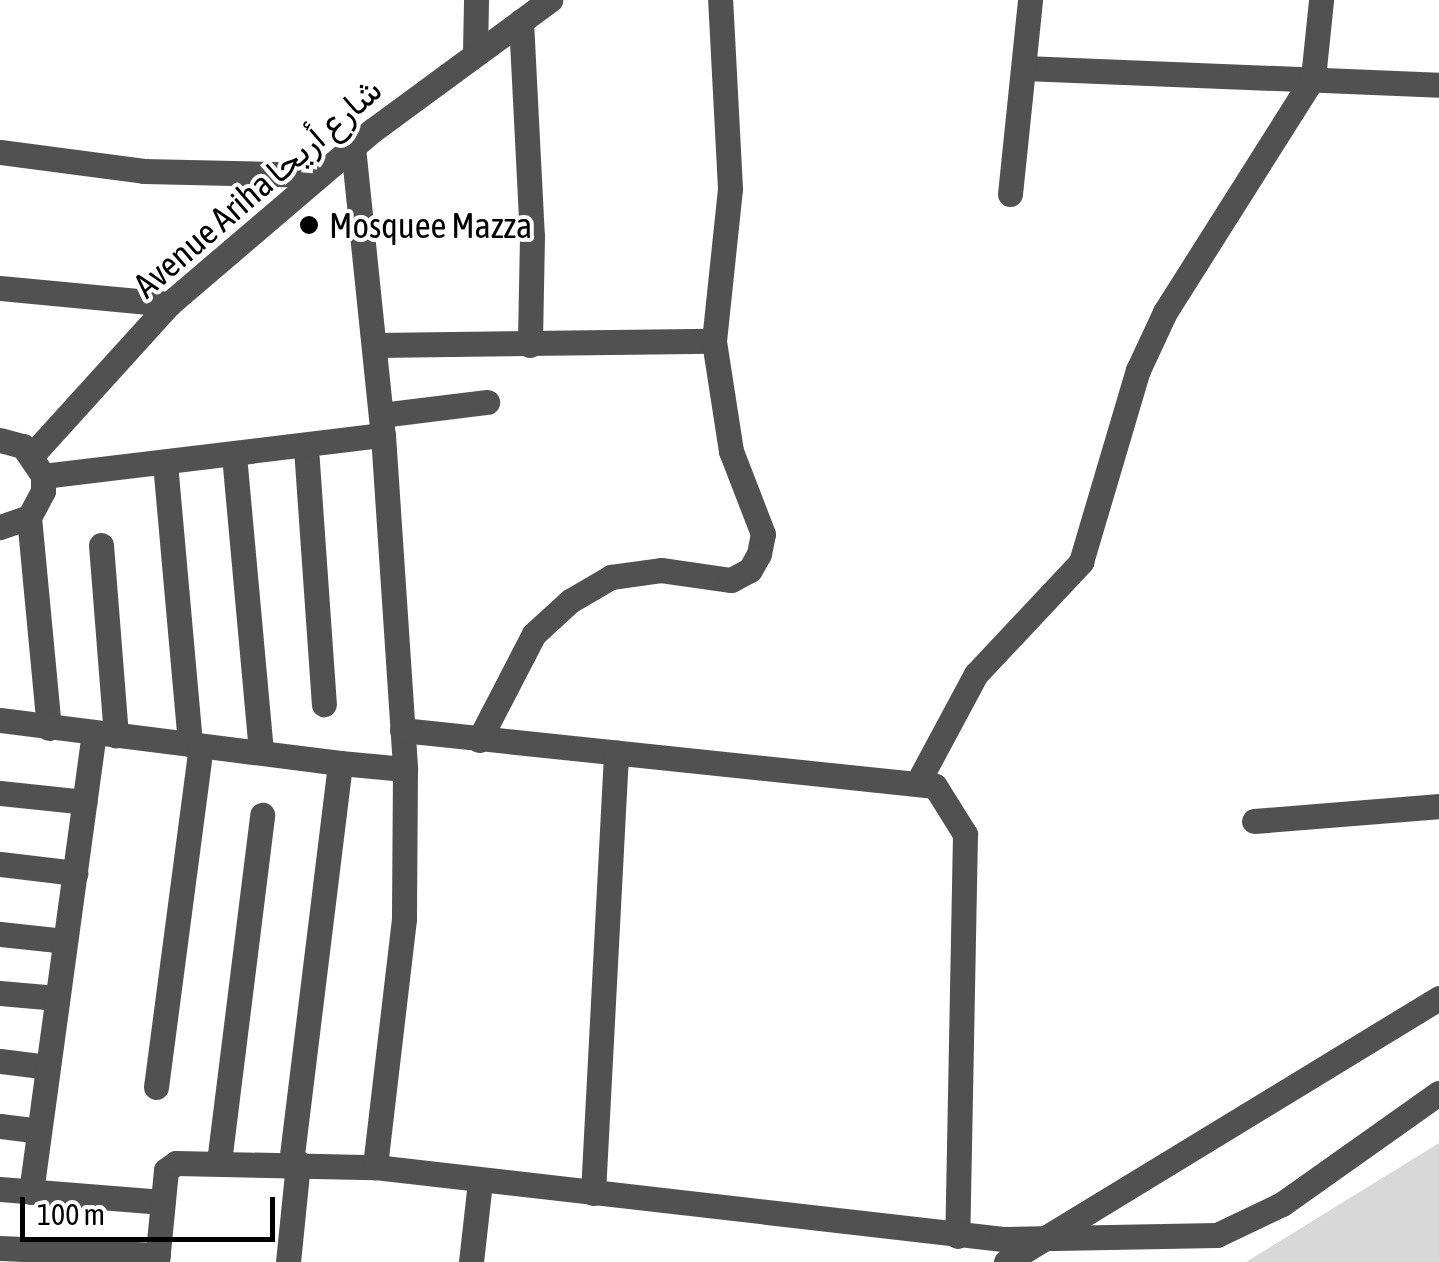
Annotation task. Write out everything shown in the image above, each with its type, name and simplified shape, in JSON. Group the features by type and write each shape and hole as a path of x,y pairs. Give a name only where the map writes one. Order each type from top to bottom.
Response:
{"street":[{"path":"475,53 476,0"},
{"name":"Avenue Ariha شارع أريحا","path":"38,465 168,304 352,147 550,0"},
{"path":"479,740 534,634 570,601 611,576 661,570 731,580 750,570 763,534 731,451 714,340 730,188 720,0"},
{"path":"1010,194 1030,0"},
{"path":"918,782 976,674 1081,562 1138,370 1165,312 1313,78 1321,0"},
{"path":"520,21 532,236 530,345"},
{"path":"1024,68 1439,85"},
{"path":"352,147 382,425 405,769 404,919 375,1167"},
{"path":"0,152 144,171 320,174"},
{"path":"0,288 168,304"},
{"path":"374,345 714,340"},
{"path":"0,440 38,465 165,463 306,448 382,425 488,402"},
{"path":"306,448 324,704"},
{"path":"234,455 261,752"},
{"path":"156,1087 196,745 165,463"},
{"path":"38,465 28,517 49,728"},
{"path":"0,527 28,517"},
{"path":"30,1192 85,802 105,734 101,545"},
{"path":"0,720 405,769"},
{"path":"402,730 935,786 964,834 957,1236"},
{"path":"592,1192 616,753"},
{"path":"288,1262 295,1163 340,762"},
{"path":"0,792 85,802"},
{"path":"1254,821 1439,806"},
{"path":"219,1162 262,815"},
{"path":"0,864 75,873"},
{"path":"0,934 65,941"},
{"path":"0,993 57,998"},
{"path":"1006,1262 1439,998"},
{"path":"0,1061 48,1067"},
{"path":"0,1248 158,1258 162,1202 171,1164 219,1162 375,1167 957,1236 1040,1241 1217,1235 1282,1204 1439,1094"},
{"path":"0,1126 39,1131"},
{"path":"471,1262 480,1182"},
{"path":"0,1190 162,1202"}],"shaded area":[{"path":"1439,1143 1439,1262 1246,1262"}],"place":[{"name":"Mosquee Mazza","path":"309,225"}]}
